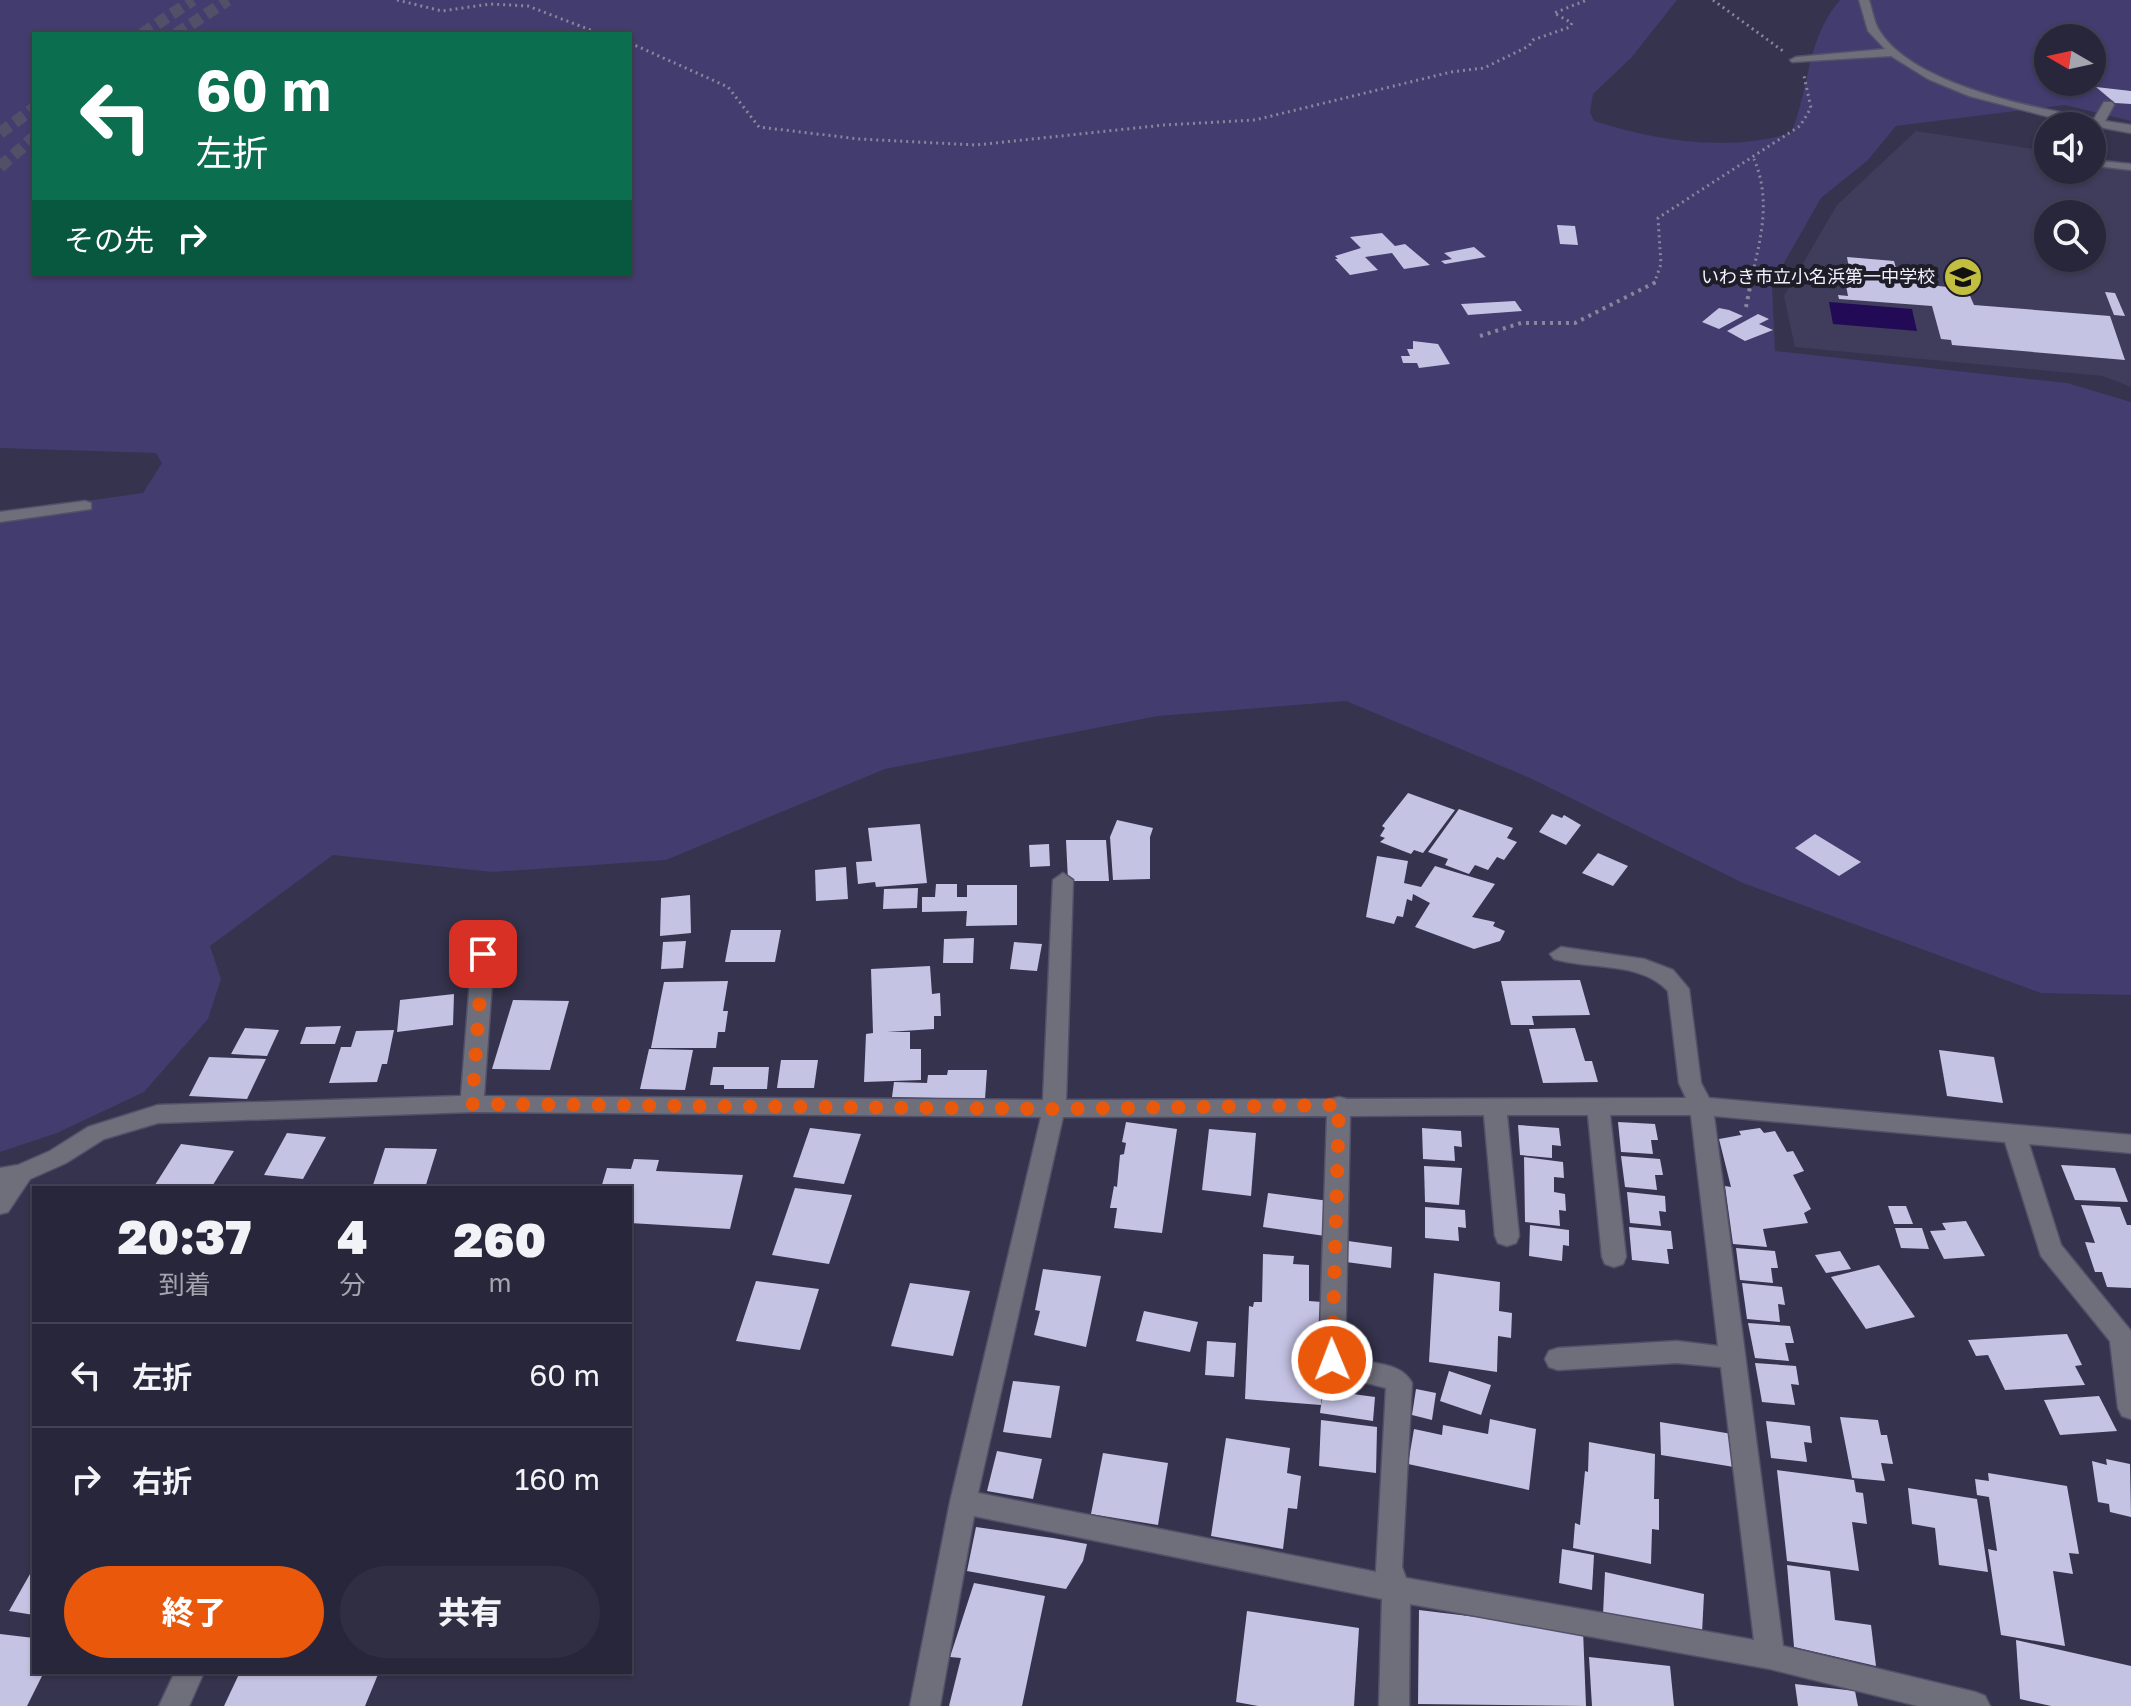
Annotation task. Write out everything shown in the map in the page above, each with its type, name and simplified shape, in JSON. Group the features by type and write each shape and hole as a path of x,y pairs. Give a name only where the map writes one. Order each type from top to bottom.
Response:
{"street":[{"path":"1864,0 1865,17 1894,52 1920,71 1980,94 2053,112"},
{"path":"1796,60 1894,52"},
{"path":"2104,112 2108,105"},
{"path":"2106,124 2131,129"},
{"path":"0,517 85,506"},
{"path":"925,1706 963,1502 1054,1109 1063,880"},
{"path":"472,1104 483,954"},
{"path":"1561,954 1644,966 1665,975 1678,989 1690,1083 1701,1106 1770,1656"},
{"path":"0,1205 11,1175 58,1157 96,1133 158,1114 472,1104 1054,1109 1339,1105 1701,1106 2131,1144"},
{"path":"1339,1105 1332,1360 1341,1368 1383,1373 1399,1383 1388,1567 1396,1589 1394,1706"},
{"path":"1495,1106 1507,1236"},
{"path":"1598,1106 1614,1257"},
{"path":"2014,1133 2050,1249 2122,1338 2131,1408"},
{"path":"1558,1359 1677,1352 1733,1358"},
{"path":"963,1502 1396,1589 1770,1656 1975,1706"},
{"path":"174,1706 189,1674"}],"lane":[{"path":"2106,165 2131,167"}],"path":[{"path":"397,0 442,11 490,4 528,6 596,32"},
{"path":"632,44 728,87 759,127 859,139 992,145 1164,125 1255,120 1323,106 1451,72 1484,68 1525,49 1533,40 1570,27 1572,23 1554,13 1587,0"},
{"path":"1480,336 1521,323 1575,323 1652,287 1660,280 1661,271 1658,218 1754,159 1800,126 1807,117 1811,96 1796,60 1713,0"},
{"path":"1746,307 1764,211 1759,167 1754,159"}],"shaded area":[{"path":"0,0 1677,0 1631,58 1593,94 1590,112 1594,121 1642,134 1717,143 1767,139 1791,133 1815,47 1829,15 1840,0 2131,0 2131,121 2106,115 2106,112 2065,105 1896,126 1867,161 1821,198 1772,284 1775,351 2067,383 2131,402 2131,995 2041,993 1743,883 1530,778 1346,701 1158,716 885,769 666,860 492,872 333,855 210,946 221,979 208,1019 144,1092 57,1133 0,1152 0,513 143,493 162,463 156,453 0,448"},
{"name":"いわき市立小名浜第一中学校","path":"1916,131 2034,149 2034,184 2106,184 2106,159 2131,163 2131,387 2103,376 1795,347 1784,296 1837,205"},
{"path":"1829,302 1912,309 1917,331 1833,324"}],"building":[{"path":"2106,88 2131,91 2131,104 2115,103 2106,95"},
{"path":"1557,225 1575,226 1578,245 1560,244"},
{"path":"1382,233 1395,246 1405,244 1430,265 1404,269 1392,253 1365,257 1378,270 1350,275 1335,259 1338,259 1335,256 1361,248 1350,237"},
{"path":"1474,247 1486,257 1445,264 1441,261 1452,259 1444,253"},
{"path":"1847,257 1894,261 1900,282 1967,289 1974,305 2110,316 2125,360 1952,345 1951,340 1941,339 1932,306 1839,299 1838,295 1848,296 1843,269 1849,269"},
{"path":"2105,292 2115,293 2125,316 2114,315"},
{"path":"1515,301 1522,311 1468,315 1461,304"},
{"path":"1719,308 1743,316 1719,329 1702,322"},
{"path":"1758,314 1769,319 1759,324 1773,330 1745,341 1727,331"},
{"path":"1413,341 1438,344 1450,364 1419,368 1417,363 1403,363 1401,356 1410,356 1407,349 1413,349"},
{"path":"1408,793 1455,810 1423,853 1414,850 1411,854 1380,842 1385,838 1380,836 1385,828 1382,826"},
{"path":"1459,809 1513,828 1507,838 1517,842 1504,860 1497,857 1488,870 1475,865 1469,874 1445,865 1448,859 1428,852"},
{"path":"1552,814 1562,818 1564,815 1581,825 1566,845 1539,832"},
{"path":"1117,820 1153,828 1150,837 1150,879 1113,880 1110,837"},
{"path":"920,824 927,883 876,887 875,882 858,884 856,862 872,861 868,828"},
{"path":"1815,834 1861,862 1839,876 1795,848"},
{"path":"1066,840 1106,840 1109,881 1068,881"},
{"path":"1049,844 1050,866 1030,867 1029,845"},
{"path":"1598,853 1628,866 1613,886 1582,873"},
{"path":"1377,856 1408,861 1404,883 1421,887 1435,866 1495,884 1472,917 1495,922 1493,926 1505,931 1500,941 1474,949 1415,927 1430,903 1413,894 1412,901 1407,899 1403,917 1397,916 1394,924 1366,917"},
{"path":"846,867 848,899 816,901 815,870"},
{"path":"936,884 957,884 957,897 967,897 967,885 1017,885 1017,925 966,926 967,911 922,912 922,897 935,897"},
{"path":"918,888 917,908 883,909 884,889"},
{"path":"690,895 691,933 660,936 661,898"},
{"path":"731,930 781,930 775,962 725,962"},
{"path":"974,938 973,963 943,963 944,939"},
{"path":"686,941 683,968 661,969 663,942"},
{"path":"1014,942 1042,944 1037,971 1010,969"},
{"path":"930,966 932,994 940,993 941,1016 934,1016 934,1029 887,1032 910,1032 910,1049 921,1049 921,1080 864,1082 866,1034 873,1033 871,969"},
{"path":"1580,980 1590,1015 1532,1016 1534,1025 1511,1025 1501,981"},
{"path":"728,981 723,1011 728,1011 725,1032 718,1032 716,1048 651,1048 664,982"},
{"path":"454,994 453,1025 397,1032 400,1000"},
{"path":"513,1000 569,1001 550,1070 492,1069"},
{"path":"341,1026 335,1044 300,1044 306,1027"},
{"path":"245,1028 279,1030 267,1056 231,1054"},
{"path":"1575,1028 1585,1061 1592,1061 1598,1082 1543,1083 1529,1029"},
{"path":"394,1030 387,1064 382,1064 377,1082 329,1083 341,1047 351,1047 356,1031"},
{"path":"649,1049 693,1050 685,1090 640,1089"},
{"path":"1939,1050 1994,1057 2003,1103 1947,1096"},
{"path":"209,1057 266,1059 247,1099 189,1096"},
{"path":"781,1060 818,1060 814,1088 777,1088"},
{"path":"713,1067 769,1067 767,1089 724,1089 724,1085 710,1085"},
{"path":"948,1070 987,1070 985,1099 892,1097 894,1082 927,1083 928,1075 947,1075"},
{"path":"1126,1122 1177,1129 1162,1233 1114,1228 1117,1208 1110,1208 1114,1186 1117,1187 1120,1155 1124,1154 1126,1143 1122,1142"},
{"path":"1618,1122 1655,1124 1658,1140 1651,1140 1653,1154 1621,1152"},
{"path":"1518,1125 1559,1128 1561,1146 1552,1145 1552,1158 1520,1155"},
{"path":"810,1128 861,1134 844,1184 793,1177"},
{"path":"1422,1128 1461,1131 1462,1147 1454,1146 1455,1161 1423,1159"},
{"path":"1760,1128 1764,1133 1775,1131 1787,1152 1793,1151 1804,1171 1793,1175 1811,1209 1804,1213 1808,1223 1763,1229 1767,1247 1733,1244 1725,1186 1731,1187 1719,1139 1741,1135 1739,1131"},
{"path":"1209,1129 1256,1133 1251,1196 1202,1190"},
{"path":"287,1133 326,1137 303,1179 264,1175"},
{"path":"181,1144 234,1151 212,1186 154,1186"},
{"path":"385,1148 437,1149 426,1186 373,1186"},
{"path":"1621,1156 1660,1159 1663,1175 1655,1175 1657,1190 1625,1187"},
{"path":"1524,1157 1563,1162 1564,1178 1554,1177 1554,1192 1565,1194 1566,1211 1559,1210 1560,1226 1525,1222"},
{"path":"634,1159 659,1160 656,1171 743,1175 730,1229 632,1223 632,1186 602,1186 607,1168 631,1169"},
{"path":"2061,1165 2115,1168 2128,1202 2075,1200"},
{"path":"1424,1166 1462,1168 1459,1205 1425,1202"},
{"path":"795,1188 852,1195 829,1264 772,1255"},
{"path":"1627,1192 1665,1196 1666,1212 1659,1211 1661,1226 1630,1223"},
{"path":"1268,1193 1329,1201 1325,1236 1263,1227"},
{"path":"2081,1205 2120,1207 2127,1225 2131,1225 2131,1288 2107,1287 2102,1272 2095,1272 2085,1242 2095,1243"},
{"path":"1888,1206 1906,1206 1913,1224 1894,1224"},
{"path":"1425,1207 1465,1210 1466,1228 1458,1227 1459,1241 1425,1238"},
{"path":"1966,1221 1985,1256 1944,1259 1930,1231 1946,1230 1942,1223"},
{"path":"1530,1225 1569,1230 1569,1246 1563,1245 1562,1261 1529,1256"},
{"path":"1629,1227 1671,1231 1673,1249 1667,1249 1669,1264 1632,1260"},
{"path":"1895,1228 1922,1228 1929,1249 1901,1248"},
{"path":"1348,1241 1392,1247 1391,1268 1346,1262"},
{"path":"1736,1248 1775,1251 1778,1268 1771,1268 1773,1283 1740,1280"},
{"path":"1840,1251 1851,1269 1826,1273 1815,1255"},
{"path":"1263,1254 1294,1256 1293,1264 1309,1265 1309,1301 1322,1302 1321,1405 1245,1399 1249,1306 1262,1302"},
{"path":"1879,1265 1915,1317 1866,1329 1831,1277"},
{"path":"1043,1269 1101,1276 1086,1347 1034,1335 1040,1311 1035,1310"},
{"path":"1434,1273 1500,1282 1499,1311 1512,1313 1511,1338 1498,1336 1497,1372 1429,1362"},
{"path":"756,1281 819,1289 800,1350 736,1341"},
{"path":"910,1283 970,1291 953,1356 891,1346"},
{"path":"1742,1283 1782,1287 1785,1305 1778,1304 1780,1322 1747,1319"},
{"path":"1144,1311 1198,1322 1190,1352 1136,1341"},
{"path":"1748,1323 1790,1326 1794,1343 1785,1343 1789,1361 1755,1358"},
{"path":"2067,1334 2082,1365 2075,1366 2085,1385 2005,1390 1988,1355 1976,1356 1968,1340"},
{"path":"1207,1341 1236,1343 1234,1377 1205,1375"},
{"path":"1755,1363 1796,1366 1799,1385 1791,1384 1795,1405 1762,1402"},
{"path":"1449,1371 1491,1385 1481,1415 1440,1401"},
{"path":"1013,1381 1060,1386 1051,1438 1003,1432"},
{"path":"1416,1389 1436,1393 1432,1420 1412,1415"},
{"path":"1323,1390 1375,1397 1373,1421 1320,1413"},
{"path":"2099,1396 2117,1431 2060,1435 2044,1400"},
{"path":"1840,1417 1878,1420 1881,1435 1887,1435 1893,1464 1881,1463 1885,1481 1852,1478"},
{"path":"1490,1419 1536,1429 1529,1490 1408,1464 1414,1429 1442,1435 1443,1425 1488,1434"},
{"path":"1321,1420 1377,1427 1376,1473 1319,1466"},
{"path":"1766,1421 1810,1426 1812,1443 1804,1442 1807,1462 1771,1458"},
{"path":"1660,1422 1732,1434 1734,1467 1661,1455"},
{"path":"1226,1438 1290,1448 1287,1473 1301,1476 1297,1509 1288,1508 1283,1549 1211,1536"},
{"path":"1589,1442 1655,1454 1654,1499 1659,1499 1659,1530 1652,1529 1651,1564 1573,1548 1575,1523 1580,1525 1585,1471 1588,1472"},
{"path":"997,1451 1042,1459 1033,1499 987,1491"},
{"path":"1103,1453 1168,1463 1158,1525 1091,1514"},
{"path":"2106,1459 2130,1464 2131,1517 2110,1512 2109,1504 2098,1502 2092,1461 2107,1465"},
{"path":"1777,1470 1854,1480 1856,1492 1863,1493 1867,1524 1852,1522 1859,1571 1787,1561"},
{"path":"1988,1473 2067,1486 2079,1554 2069,1553 2073,1574 2053,1571 2065,1646 2001,1635 1988,1549 1997,1551 1989,1497 1977,1495 1975,1479 1989,1481"},
{"path":"1908,1488 1977,1499 1988,1572 1939,1565 1935,1528 1912,1524"},
{"path":"976,1527 1087,1544 1083,1561 1066,1589 967,1571"},
{"path":"1562,1549 1594,1555 1592,1590 1559,1583"},
{"path":"1787,1565 1830,1571 1835,1620 1871,1625 1876,1666 1794,1647"},
{"path":"32,1571 32,1615 9,1611"},
{"path":"1605,1572 1704,1594 1702,1633 1603,1615"},
{"path":"974,1583 1045,1596 1022,1706 949,1706 961,1658 950,1657"},
{"path":"1419,1610 1583,1630 1586,1706 1418,1704"},
{"path":"1247,1611 1359,1628 1354,1706 1258,1706 1236,1702"},
{"path":"0,1634 32,1638 32,1674 43,1674 27,1706 0,1706"},
{"path":"2016,1640 2131,1666 2131,1706 2051,1706 2020,1699"},
{"path":"1589,1657 1670,1666 1674,1706 1592,1706"},
{"path":"239,1674 378,1674 365,1706 224,1706"},
{"path":"1795,1684 1855,1691 1858,1706 1798,1706"}],"tunnel":[{"path":"145,32 193,0"},
{"path":"179,32 228,0"},
{"path":"0,133 32,109"},
{"path":"0,167 32,139"}],"place":[{"name":"いわき市立小名浜第一中学校","path":"1963,277"}],"route":[{"path":"483,954 472,1104 1054,1109 1339,1105 1332,1360"}]}
